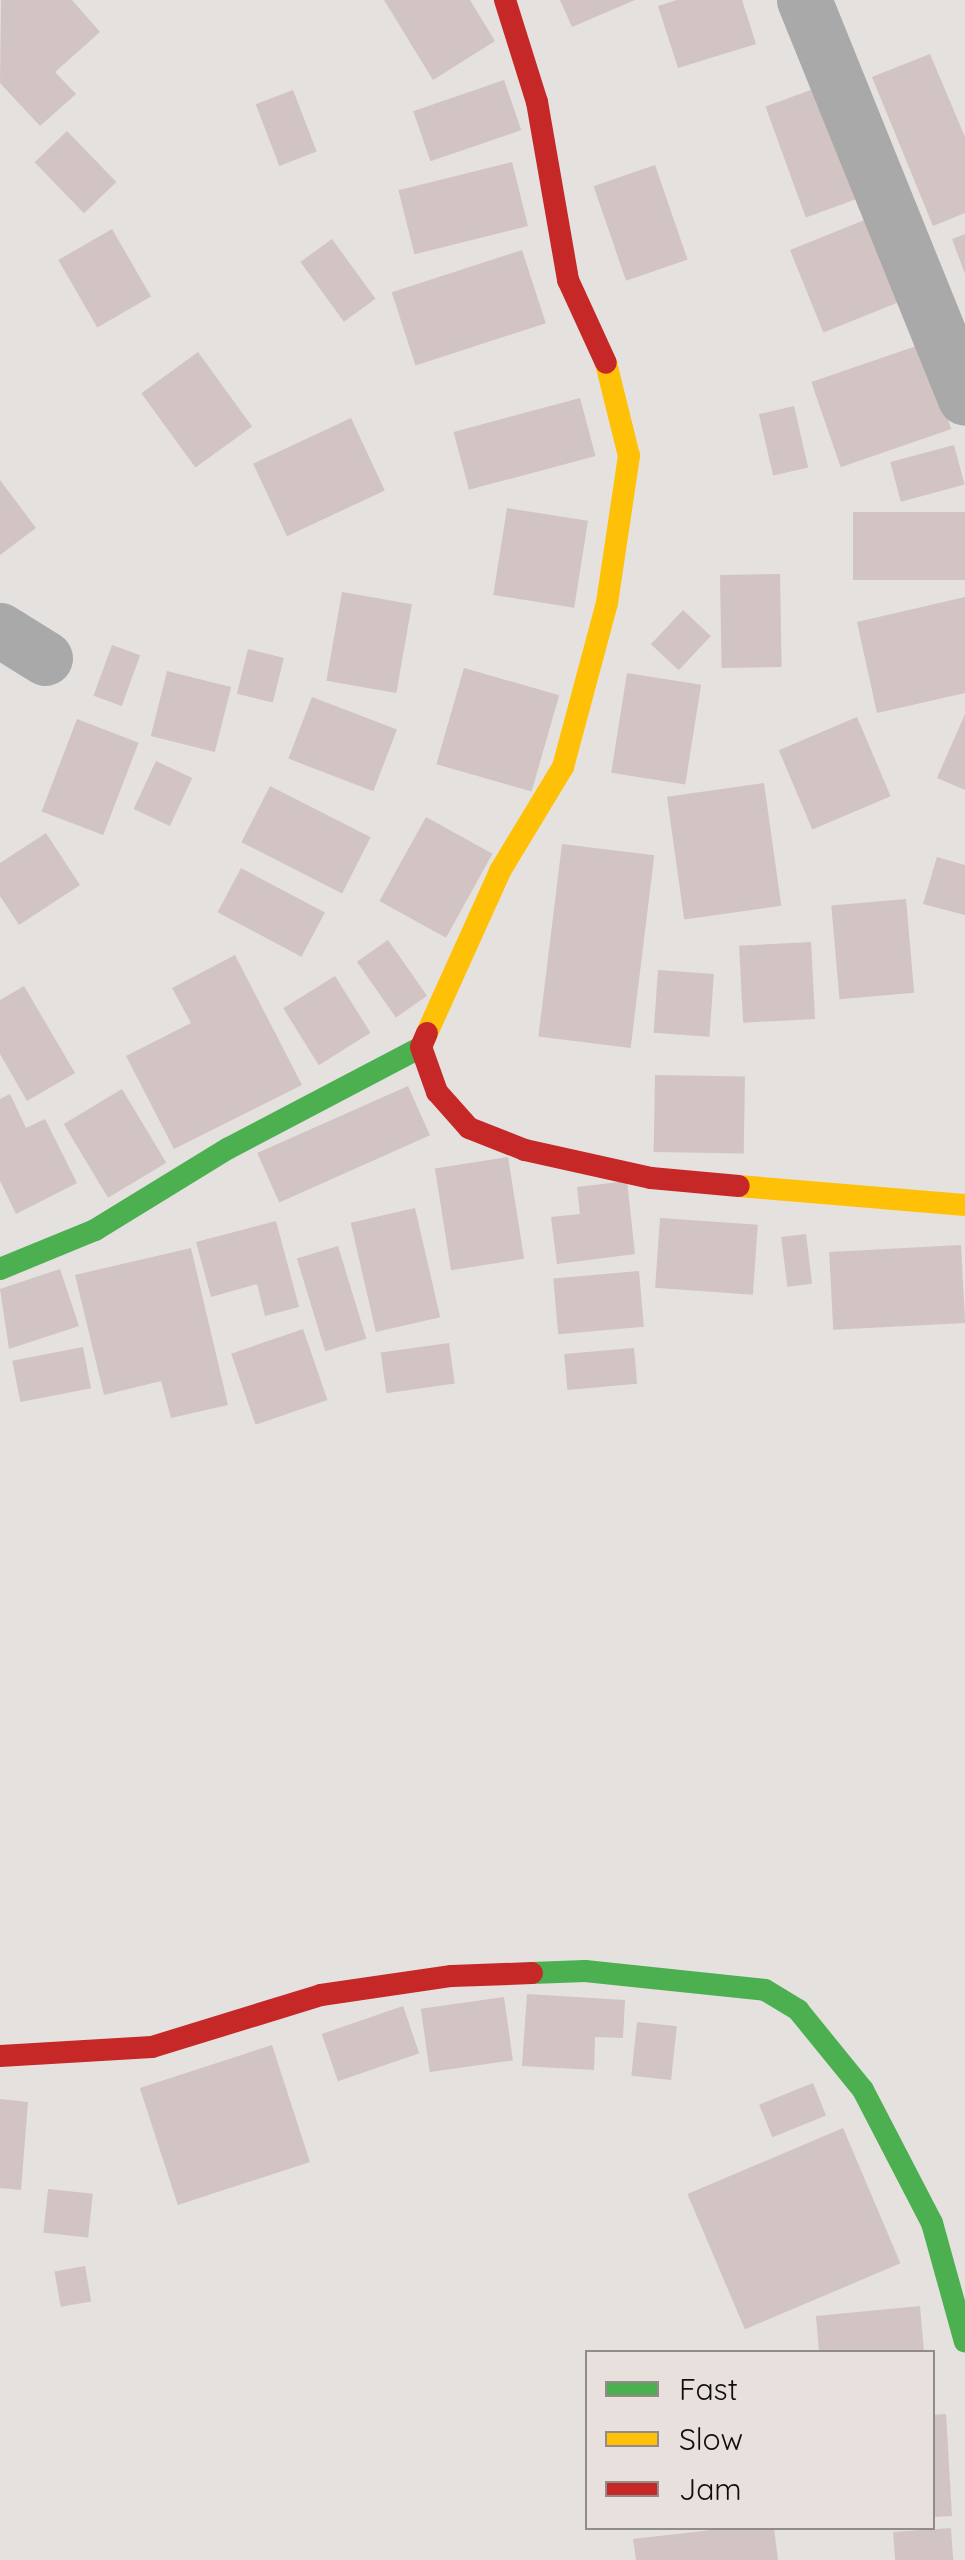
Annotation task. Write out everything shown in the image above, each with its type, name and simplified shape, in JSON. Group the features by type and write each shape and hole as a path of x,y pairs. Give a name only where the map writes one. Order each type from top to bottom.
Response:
{"street":[{"path":"0,1269 96,1230 229,1148 421,1047 500,870 563,767 607,602 629,456 606,363 568,280 537,102 504,0"},
{"path":"804,0 965,398"},
{"path":"421,1047 437,1092 469,1128 524,1150 651,1178 965,1205"},
{"path":"0,2056 152,2047 322,1996 452,1976 586,1971 765,1990 798,2010 863,2090 932,2223 965,2342"}],"building":[{"path":"1,0 72,0 100,32 55,72 76,94 40,126 0,83"},
{"path":"384,0 470,0 495,41 433,80"},
{"path":"560,0 635,0 572,27"},
{"path":"677,0 742,0 756,44 678,68 658,6"},
{"path":"930,54 965,137 965,213 933,226 872,77"},
{"path":"504,80 521,130 430,161 413,111"},
{"path":"819,87 859,198 806,217 765,106"},
{"path":"293,90 317,152 279,166 256,104"},
{"path":"67,131 116,182 84,213 35,162"},
{"path":"512,162 528,226 414,254 398,190"},
{"path":"655,165 688,260 626,281 594,186"},
{"path":"867,219 900,302 823,333 790,250"},
{"path":"112,229 151,297 97,328 58,260"},
{"path":"965,234 965,274 952,239"},
{"path":"332,239 375,299 344,322 300,262"},
{"path":"522,250 546,323 415,366 392,292"},
{"path":"922,344 951,429 841,467 811,382"},
{"path":"198,352 252,426 195,468 141,393"},
{"path":"580,398 596,456 469,490 453,432"},
{"path":"794,406 808,467 773,475 759,414"},
{"path":"351,418 385,491 287,536 253,464"},
{"path":"954,445 965,485 901,502 890,462"},
{"path":"0,480 36,528 0,555"},
{"path":"507,508 588,521 574,608 493,595"},
{"path":"853,512 965,512 965,580 853,580"},
{"path":"780,574 782,667 722,668 720,575"},
{"path":"342,592 412,604 396,693 326,681"},
{"path":"965,597 965,693 877,713 857,622"},
{"path":"683,610 711,636 679,670 651,644"},
{"path":"112,645 140,655 122,706 94,696"},
{"path":"248,649 284,658 273,703 237,694"},
{"path":"464,668 559,695 532,791 436,764"},
{"path":"167,671 231,687 215,752 151,736"},
{"path":"627,673 701,685 685,784 611,773"},
{"path":"312,697 397,730 373,791 288,759"},
{"path":"965,714 965,790 937,778"},
{"path":"857,717 891,796 812,829 779,750"},
{"path":"77,719 139,743 103,835 42,811"},
{"path":"156,761 192,778 170,826 134,809"},
{"path":"764,783 781,906 684,919 667,797"},
{"path":"270,786 371,837 342,893 241,842"},
{"path":"426,817 492,854 446,938 379,901"},
{"path":"46,833 80,885 19,925 0,896 0,863"},
{"path":"562,844 654,855 631,1048 538,1037"},
{"path":"937,857 965,865 965,915 923,904"},
{"path":"241,868 325,913 301,957 218,912"},
{"path":"906,899 914,993 839,999 831,906"},
{"path":"388,940 427,996 396,1017 357,962"},
{"path":"811,942 815,1019 743,1023 739,946"},
{"path":"235,955 302,1085 174,1149 126,1056 191,1023 172,988"},
{"path":"658,970 714,974 709,1037 654,1033"},
{"path":"335,976 371,1033 319,1065 283,1008"},
{"path":"24,986 75,1073 27,1101 0,1054 0,1000"},
{"path":"655,1075 745,1077 744,1154 654,1152"},
{"path":"408,1086 430,1135 279,1202 257,1153"},
{"path":"122,1089 166,1163 108,1198 64,1124"},
{"path":"10,1094 26,1128 45,1119 77,1183 16,1214 0,1181 0,1099"},
{"path":"508,1157 524,1259 451,1270 435,1169"},
{"path":"627,1181 635,1254 557,1264 551,1217 580,1214 577,1187"},
{"path":"415,1208 440,1317 376,1332 351,1223"},
{"path":"660,1218 758,1225 753,1295 655,1288"},
{"path":"276,1221 299,1307 265,1316 257,1284 211,1297 196,1242"},
{"path":"806,1234 812,1284 787,1287 781,1237"},
{"path":"961,1245 965,1323 833,1330 829,1252"},
{"path":"338,1246 366,1339 325,1351 297,1259"},
{"path":"191,1248 228,1405 171,1418 161,1381 104,1395 75,1275"},
{"path":"60,1269 79,1326 9,1349 0,1289"},
{"path":"639,1271 644,1327 558,1334 553,1278"},
{"path":"303,1329 327,1400 256,1425 231,1354"},
{"path":"449,1343 455,1384 386,1393 381,1353"},
{"path":"83,1347 91,1388 20,1402 12,1361"},
{"path":"634,1348 637,1384 567,1390 564,1354"},
{"path":"527,1994 625,2000 623,2038 595,2037 594,2070 522,2066"},
{"path":"504,1997 513,2060 430,2072 421,2009"},
{"path":"403,2006 419,2053 338,2081 322,2034"},
{"path":"637,2022 677,2026 671,2080 631,2076"},
{"path":"272,2045 310,2162 178,2205 140,2088"},
{"path":"813,2083 826,2115 772,2137 759,2105"},
{"path":"0,2099 28,2102 21,2190 0,2188"},
{"path":"843,2128 900,2263 745,2329 687,2194"},
{"path":"48,2189 93,2194 88,2237 43,2233"},
{"path":"85,2266 91,2301 61,2307 54,2271"},
{"path":"920,2306 924,2350 819,2350 816,2316"},
{"path":"946,2414 952,2516 935,2517 935,2415"},
{"path":"951,2528 953,2560 895,2560 893,2532"},
{"path":"712,2530 774,2530 778,2560 636,2560 633,2539"}],"traffic: fast":[{"path":"0,1269 95,1230 229,1148 421,1047"},
{"path":"532,1973 585,1971 765,1990 798,2010 863,2090 932,2223 965,2342"}],"traffic: slow":[{"path":"427,1033 500,871 563,767 607,603 629,456 606,363"},
{"path":"739,1186 965,1205"}],"traffic: jam":[{"path":"505,0 537,102 568,280 606,363"},
{"path":"427,1033 421,1047 437,1092 469,1128 525,1150 651,1178 739,1186"},
{"path":"0,2056 152,2047 321,1995 452,1976 532,1973"}]}
